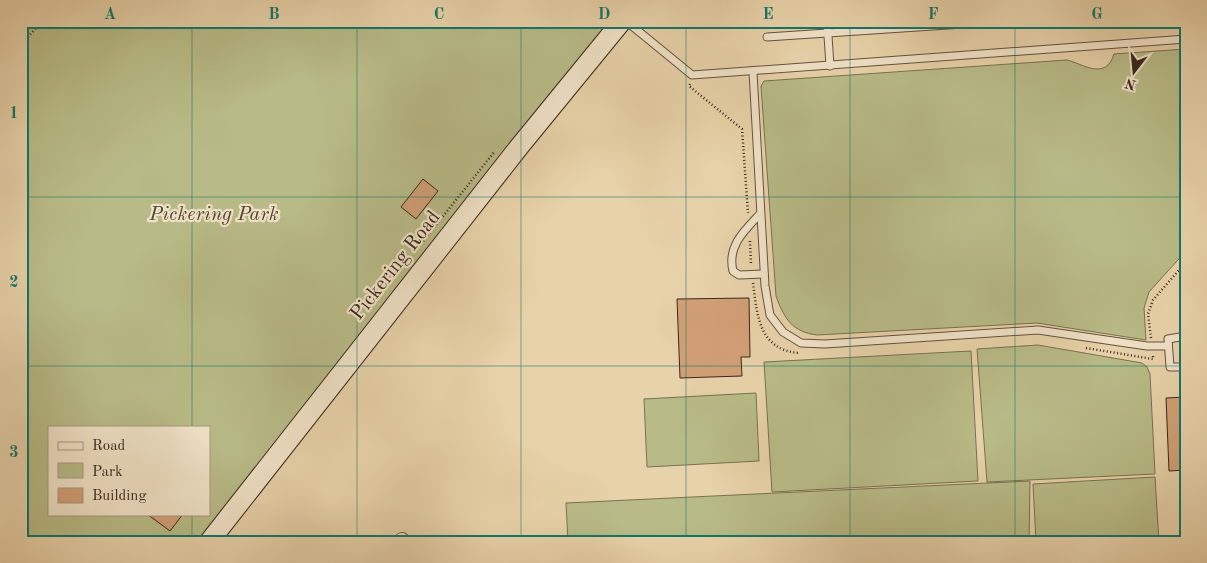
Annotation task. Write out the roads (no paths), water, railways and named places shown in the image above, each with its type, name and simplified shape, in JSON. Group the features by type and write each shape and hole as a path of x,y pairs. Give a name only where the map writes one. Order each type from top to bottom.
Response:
{"street":[{"name":"Pickering Road","path":"209,542 519,147 624,21"}],"lane":[{"path":"624,21 692,75 1186,39"},
{"path":"827,21 830,66"},
{"path":"766,36 978,23 978,21"},
{"path":"752,72 764,274 770,315 783,332 801,343 824,344 1038,330 1152,346 1168,346"},
{"path":"760,214 749,226 732,251 730,260 733,271 739,275 764,274"},
{"path":"1185,336 1168,339 1168,346 1170,367 1186,366"}],"park label":[{"name":"Pickering Park","path":"214,215"}]}
